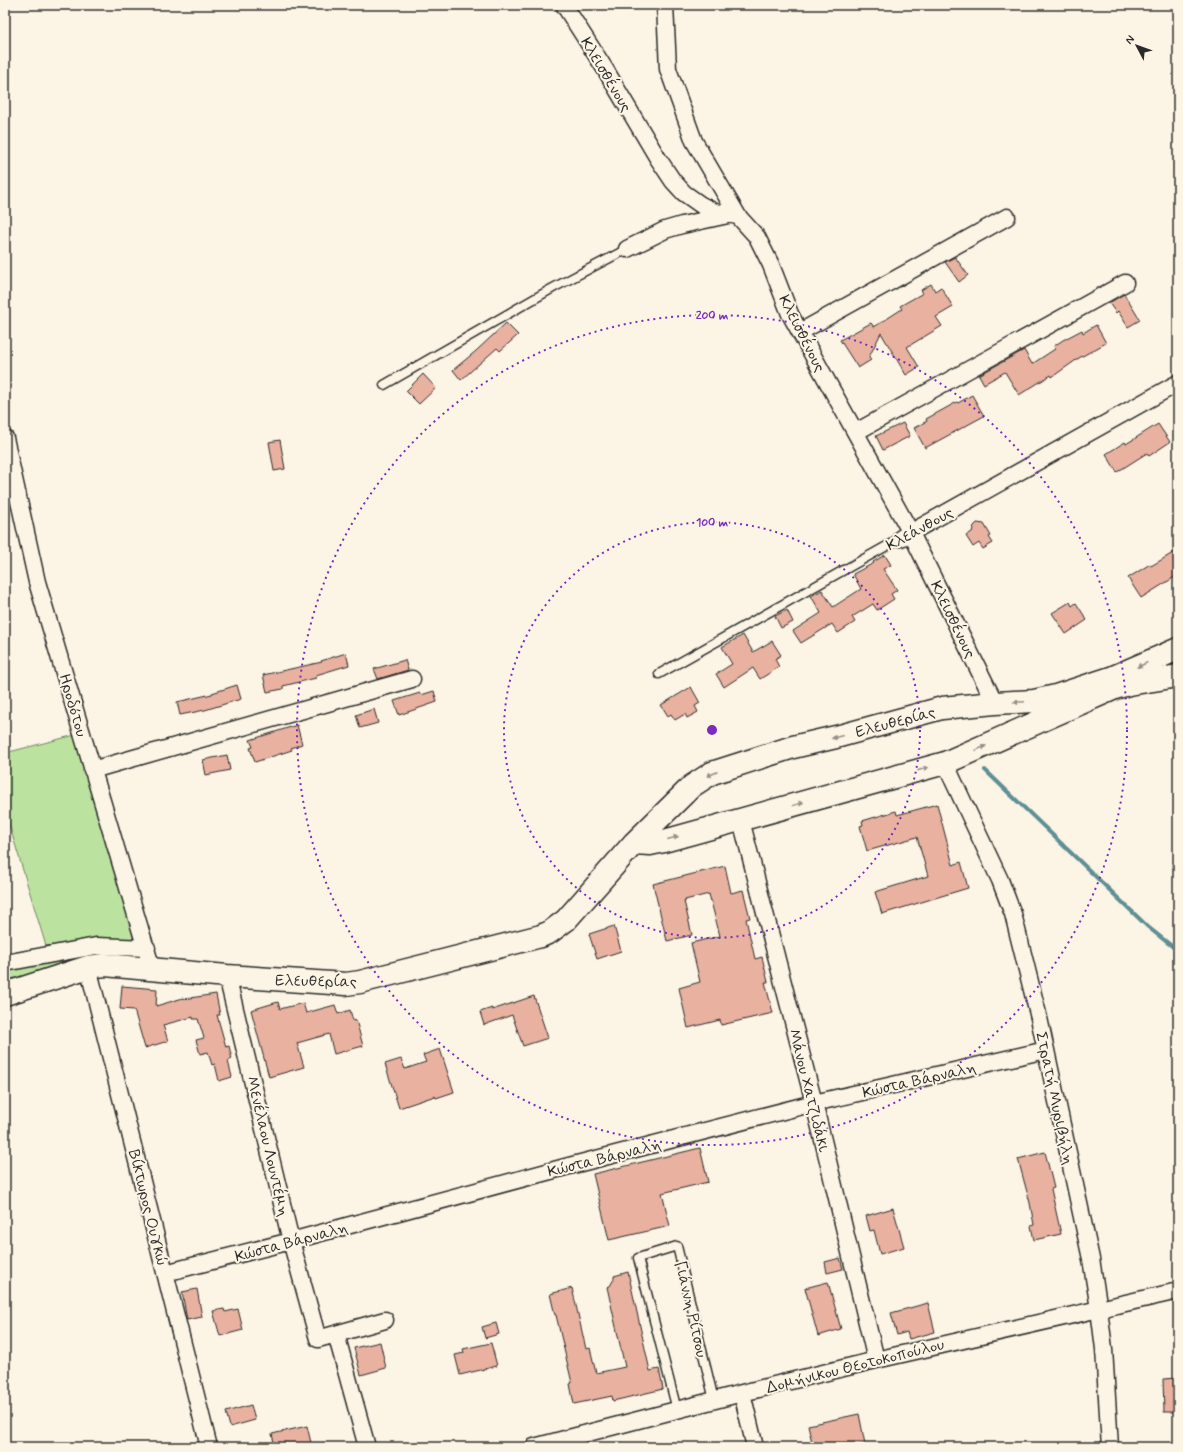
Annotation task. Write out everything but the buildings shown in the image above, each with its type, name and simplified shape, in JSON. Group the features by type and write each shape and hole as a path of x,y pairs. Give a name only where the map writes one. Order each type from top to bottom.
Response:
{"street":[{"name":"Κλεισθένους","path":"564,5 605,69 673,182 684,193 701,205 716,212 734,215 757,237 771,265 787,307 856,432 906,535 995,703"},
{"path":"627,249 665,230 682,225 734,215 694,141 668,69 665,5"},
{"path":"800,332 1007,217"},
{"path":"856,432 1125,283"},
{"name":"Κλεάνθους","path":"906,535 1178,383"},
{"name":"Ηροδότου","path":"5,438 38,582 92,770 147,948 152,969"},
{"name":"Ελευθερίας","path":"5,994 95,965 114,965 316,983 354,983 541,936 550,932 566,920 634,843 692,786 712,773 793,747 920,714 948,708 995,703 1028,702 1056,696 1111,678 1178,649"},
{"path":"634,843 650,844 664,841 945,763 1115,688 1178,676"},
{"path":"92,770 412,679"},
{"name":"Στρατή Μυριβήλη","path":"945,763 1000,880 1013,914 1046,1050 1084,1221 1099,1309 1110,1447"},
{"name":"Μάνου Χατζιδάκι","path":"741,820 814,1103 876,1360"},
{"path":"5,963 96,946 147,948"},
{"name":"Βίκτωρος Ουγκώ","path":"88,967 209,1447"},
{"name":"Μενέλαου Λουντέμη","path":"227,976 291,1241 318,1339 336,1334"},
{"name":"Κώστα Βάρναλη","path":"165,1273 814,1103 1046,1050"},
{"name":"Δομήνικου Θεοτοκοπούλου","path":"534,1447 552,1445 714,1400 876,1360 1178,1291"},
{"path":"367,1447 336,1334 385,1320"},
{"path":"742,1393 755,1447"}],"lane":[{"path":"384,385 560,284 627,249"},
{"name":"Κλεάνθους","path":"659,674 906,535"},
{"name":"Γιάννη Ρίτσου","path":"677,1410 638,1258 677,1246 714,1400"}],"green space":[{"path":"75,735 137,940 46,946 5,811 5,753"},
{"path":"138,952 138,957 98,954 89,955 68,960 37,972 5,981 5,969 68,955"}],"waterway":[{"path":"985,770 1148,927 1178,951"}]}
